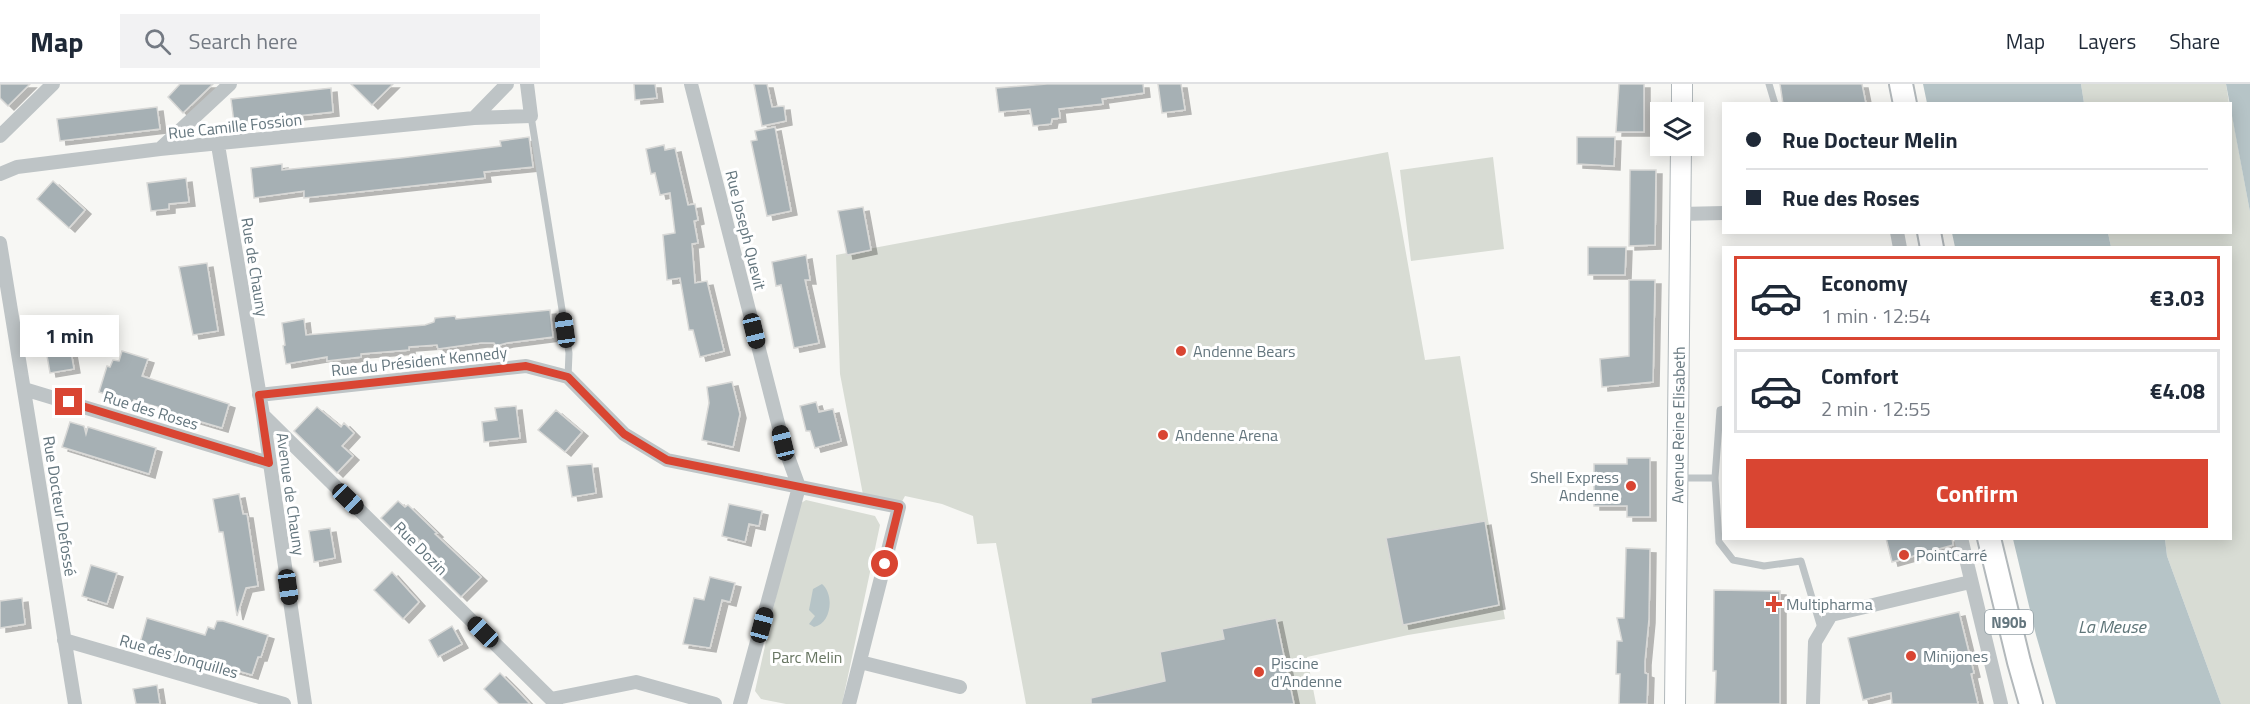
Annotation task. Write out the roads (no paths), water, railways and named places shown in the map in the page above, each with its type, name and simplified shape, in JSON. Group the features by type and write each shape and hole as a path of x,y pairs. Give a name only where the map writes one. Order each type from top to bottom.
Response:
{"main road":[{"path":"1682,84 1682,102"},
{"path":"1901,84 1905,102"},
{"name":"Avenue Reine Elisabeth","path":"1676,704 1681,156"},
{"name":"N90b","path":"1989,540 2031,704"}],"street":[{"path":"0,136 53,84"},
{"path":"160,149 230,84"},
{"path":"474,118 507,84"},
{"path":"526,84 531,116"},
{"name":"Rue Joseph Quevit","path":"691,84 783,443 799,487"},
{"name":"Rue Camille Fossion","path":"0,174 17,166 160,149 474,118 531,116"},
{"name":"Rue de Chauny","path":"218,145 259,395"},
{"path":"1680,214 1722,213"},
{"name":"Rue Docteur Defossé","path":"0,243 75,704"},
{"name":"Rue du Président Kennedy","path":"259,395 526,366 568,377"},
{"path":"568,377 624,434 667,460 899,507 849,704"},
{"name":"Rue des Roses","path":"24,389 269,463"},
{"name":"Avenue de Chauny","path":"259,395 305,704"},
{"name":"Rue Dozin","path":"263,415 553,702"},
{"path":"740,704 799,487"},
{"path":"1960,540 2001,704"},
{"path":"1814,704 1815,642 1831,615 1970,582"},
{"name":"Rue des Jonquilles","path":"64,640 284,704"},
{"path":"860,662 960,687"},
{"path":"553,702 636,682 715,704"}],"lane":[{"path":"1769,84 1774,102"},
{"path":"531,116 569,353 568,377"},
{"path":"1722,410 1720,410 1716,478 1719,542 1733,560 1764,566 1801,561 1822,631"},
{"path":"1677,478 1716,478"}],"water":[{"path":"1923,84 2081,84 2084,102 1927,102"},
{"path":"2226,84 2250,84 2250,212 2232,116 2232,102 2229,102"},
{"path":"1952,234 2108,234 2111,246 1955,246"},
{"name":"La Meuse","path":"2013,540 2165,540 2167,556 2221,704 2056,704 2036,635"},
{"path":"822,584 829,595 829,608 824,621 814,627 809,624 815,616 809,610 813,589"}],"place":[{"name":"Andenne Bears","path":"1181,351"},
{"name":"Andenne Arena","path":"1163,435"},
{"name":"Shell Express Andenne","path":"1631,486"},
{"name":"PointCarré","path":"1904,555"},
{"name":"Multipharma","path":"1774,604"},
{"name":"Minijones","path":"1911,656"},
{"name":"Piscine d'Andenne","path":"1259,672"}],"park label":[{"name":"Parc Melin","path":"807,657"}]}
